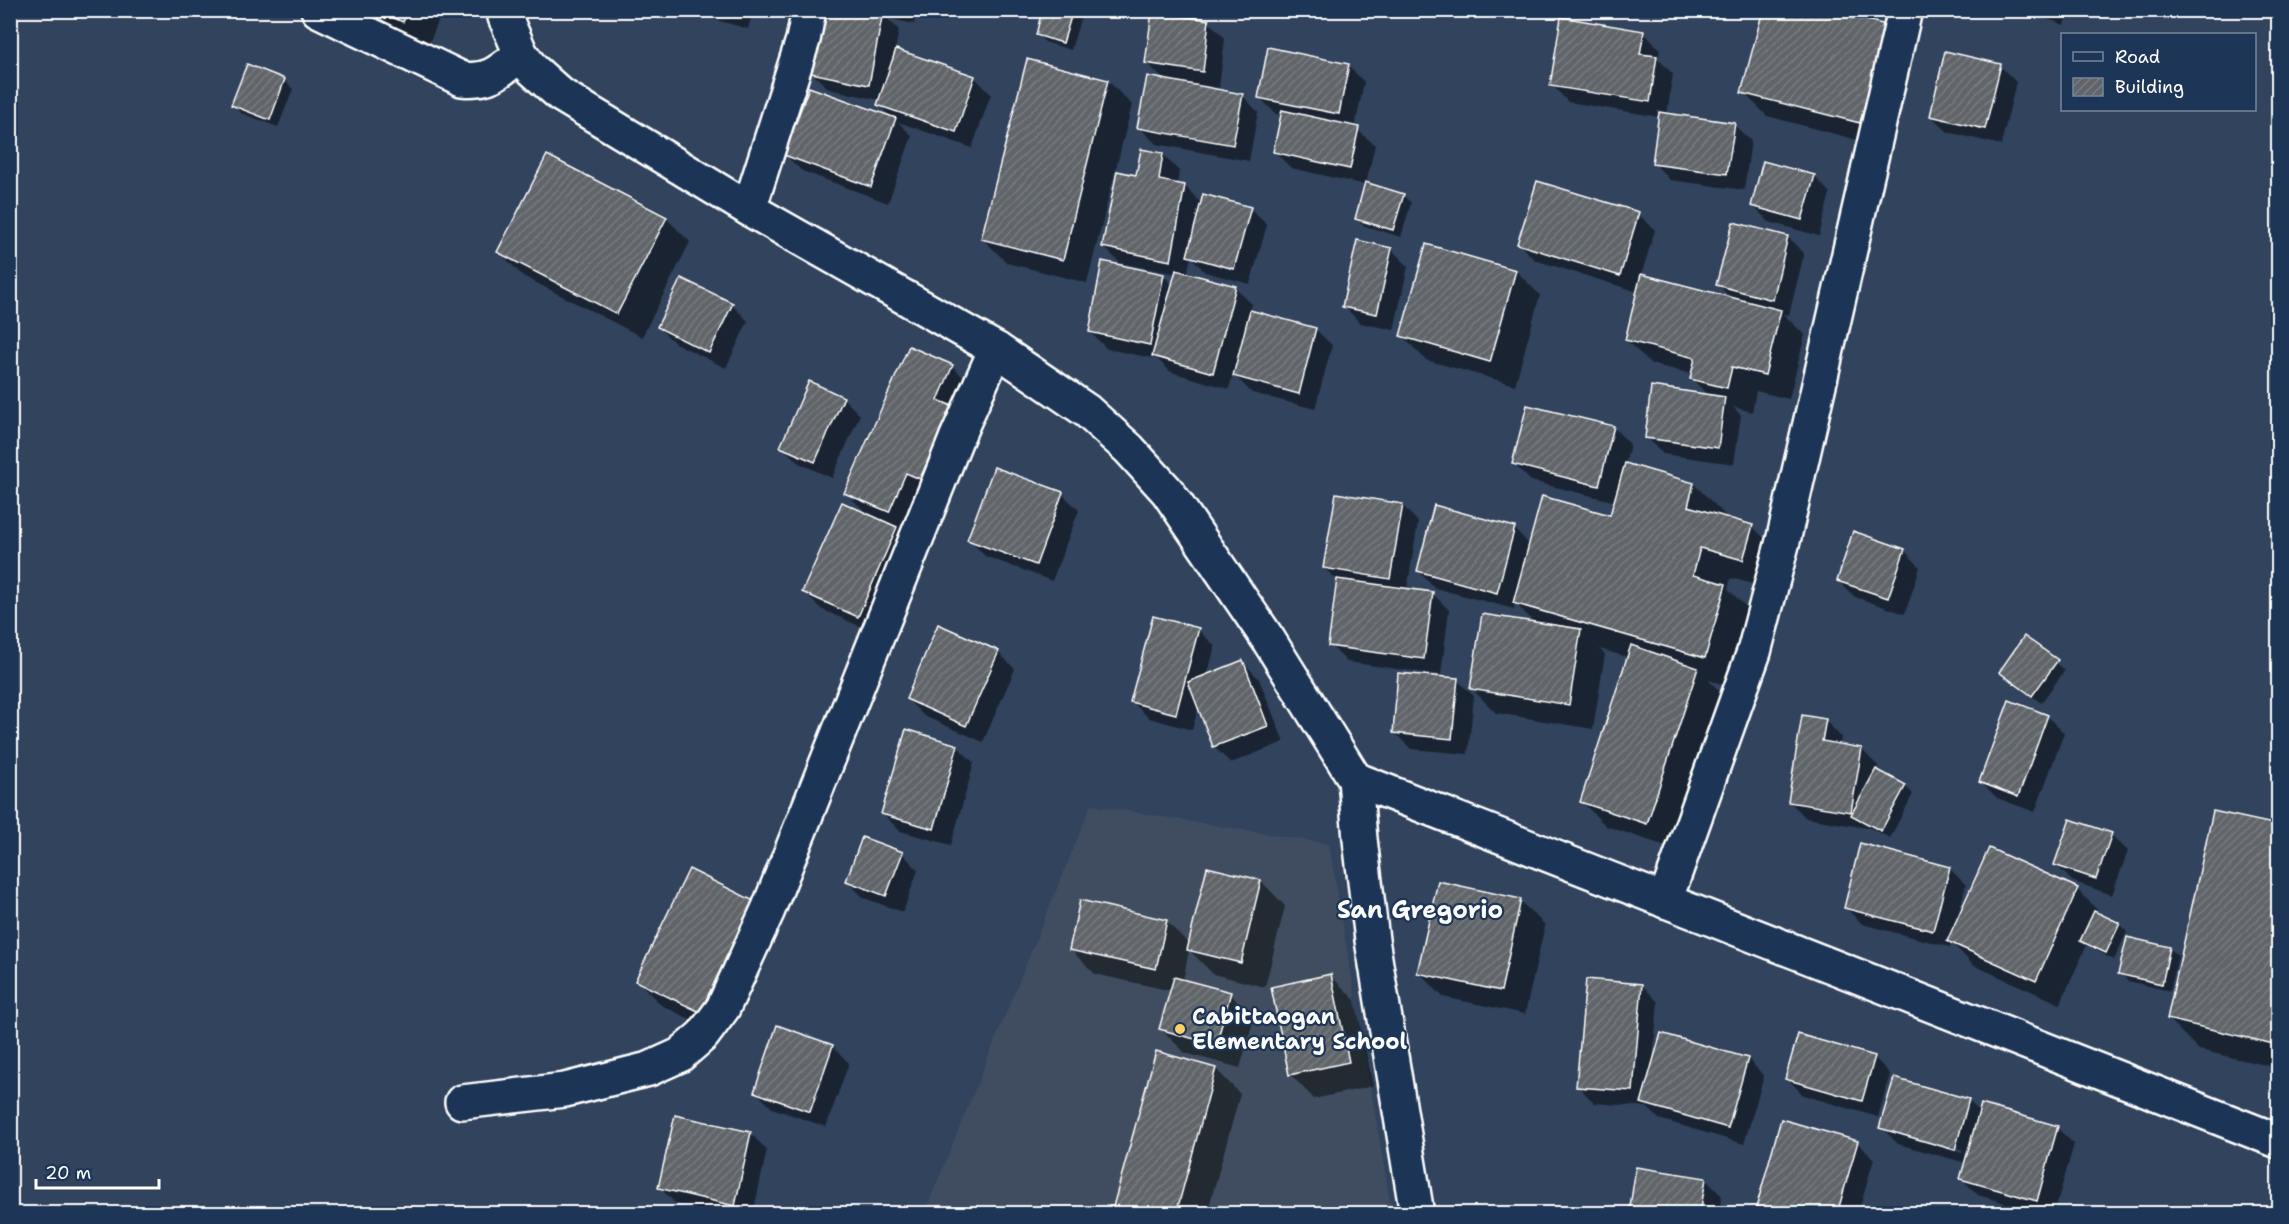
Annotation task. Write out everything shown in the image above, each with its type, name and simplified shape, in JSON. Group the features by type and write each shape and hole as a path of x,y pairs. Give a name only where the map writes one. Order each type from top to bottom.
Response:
{"street":[{"path":"318,10 462,79 487,78 521,54"},
{"path":"504,10 504,17 521,54 532,69 561,95 749,209 996,350 1087,411 1129,449 1168,492 1268,639 1355,779 1372,940 1417,1214"},
{"path":"749,209 803,40 809,10"},
{"path":"1665,901 1754,652 1787,525 1905,10"},
{"path":"462,1102 565,1090 649,1069 680,1055 703,1035 723,1008 768,910 956,439 996,350"},
{"path":"1355,779 2278,1141"}],"shaded area":[{"name":"Cabittaogan Elementary School","path":"1091,805 1329,844 1392,1213 924,1214"}],"building":[{"path":"376,10 409,10 403,22"},
{"path":"823,10 883,12 869,85 811,73"},
{"path":"1042,10 1073,10 1063,43 1036,35"},
{"path":"1763,10 1830,10 1886,25 1860,123 1741,93"},
{"path":"1152,12 1209,20 1203,72 1145,63"},
{"path":"1561,17 1644,31 1640,54 1657,56 1650,102 1550,86"},
{"path":"1268,47 1349,64 1339,114 1258,98"},
{"path":"896,49 975,76 956,132 877,105"},
{"path":"1945,51 2001,64 1985,129 1930,116"},
{"path":"1027,59 1108,80 1063,260 981,239"},
{"path":"247,64 285,79 270,120 231,105"},
{"path":"1147,76 1243,94 1233,145 1137,128"},
{"path":"809,87 896,118 871,187 784,155"},
{"path":"1282,110 1359,127 1350,169 1273,152"},
{"path":"1659,112 1735,123 1727,174 1652,164"},
{"path":"1141,149 1163,153 1159,180 1185,185 1171,261 1102,247 1117,171 1136,175"},
{"path":"547,155 667,217 617,314 497,252"},
{"path":"1763,161 1815,175 1802,220 1751,206"},
{"path":"1537,181 1639,212 1620,276 1517,244"},
{"path":"1365,182 1404,194 1393,230 1355,219"},
{"path":"1203,194 1251,207 1234,269 1187,256"},
{"path":"1733,222 1788,236 1773,300 1716,285"},
{"path":"1357,240 1392,248 1377,314 1342,307"},
{"path":"1426,244 1516,270 1490,362 1400,336"},
{"path":"1102,261 1164,274 1150,345 1089,332"},
{"path":"1176,270 1236,286 1213,373 1152,356"},
{"path":"1641,274 1781,310 1765,375 1732,367 1727,388 1690,379 1695,358 1625,340"},
{"path":"681,278 733,303 709,353 657,327"},
{"path":"1250,310 1316,328 1299,394 1233,376"},
{"path":"909,346 953,365 938,400 952,406 920,479 906,473 889,512 844,493"},
{"path":"809,381 844,397 815,462 780,447"},
{"path":"1651,386 1725,397 1718,448 1645,438"},
{"path":"1527,405 1614,426 1599,486 1512,464"},
{"path":"1625,463 1694,483 1688,506 1753,525 1743,560 1700,548 1693,575 1726,584 1705,658 1513,603 1542,496 1610,515"},
{"path":"994,467 1063,492 1036,565 967,540"},
{"path":"1336,493 1403,504 1390,579 1323,568"},
{"path":"842,502 897,527 858,617 802,592"},
{"path":"1434,505 1515,527 1497,593 1417,571"},
{"path":"1853,531 1905,549 1888,598 1837,581"},
{"path":"1337,579 1433,592 1424,659 1328,646"},
{"path":"1482,614 1581,629 1569,705 1470,689"},
{"path":"1153,616 1199,628 1176,714 1130,702"},
{"path":"938,624 999,651 966,726 906,699"},
{"path":"2024,636 2058,660 2032,696 1999,672"},
{"path":"1631,645 1698,668 1647,824 1580,802"},
{"path":"1243,660 1268,726 1213,747 1188,682"},
{"path":"1398,673 1458,678 1452,739 1393,733"},
{"path":"2009,700 2048,715 2018,797 1979,782"},
{"path":"1802,715 1826,719 1822,741 1862,748 1851,812 1788,802"},
{"path":"906,729 958,745 934,829 881,814"},
{"path":"1876,769 1906,785 1881,831 1851,815"},
{"path":"2213,811 2278,825 2278,1045 2167,1019"},
{"path":"2070,819 2112,833 2096,879 2054,865"},
{"path":"862,837 903,852 886,896 846,881"},
{"path":"1860,843 1950,867 1933,931 1844,908"},
{"path":"1989,848 2078,888 2036,981 1947,941"},
{"path":"1207,867 1261,880 1241,963 1187,950"},
{"path":"689,869 754,901 700,1012 635,981"},
{"path":"1438,881 1521,899 1501,991 1417,973"},
{"path":"1080,900 1167,920 1156,969 1069,950"},
{"path":"2094,911 2120,923 2106,953 2080,941"},
{"path":"2127,937 2170,947 2162,984 2118,974"},
{"path":"1331,974 1349,1062 1289,1075 1271,987"},
{"path":"1174,977 1231,992 1216,1045 1159,1029"},
{"path":"1586,979 1642,984 1633,1091 1576,1087"},
{"path":"777,1025 833,1045 810,1112 754,1092"},
{"path":"1661,1033 1748,1058 1728,1128 1641,1103"},
{"path":"1798,1034 1875,1056 1862,1101 1785,1079"},
{"path":"1156,1051 1216,1068 1176,1214 1111,1214"},
{"path":"1894,1078 1969,1099 1955,1150 1879,1128"},
{"path":"1981,1104 2058,1126 2037,1201 1960,1179"},
{"path":"675,1115 751,1132 735,1206 658,1188"},
{"path":"1781,1119 1858,1141 1837,1214 1773,1214 1756,1208"},
{"path":"1636,1167 1706,1178 1700,1214 1629,1214"}],"place":[{"name":"Cabittaogan Elementary School","path":"1180,1029"}],"district":[{"name":"San Gregorio","path":"1420,910"}]}
